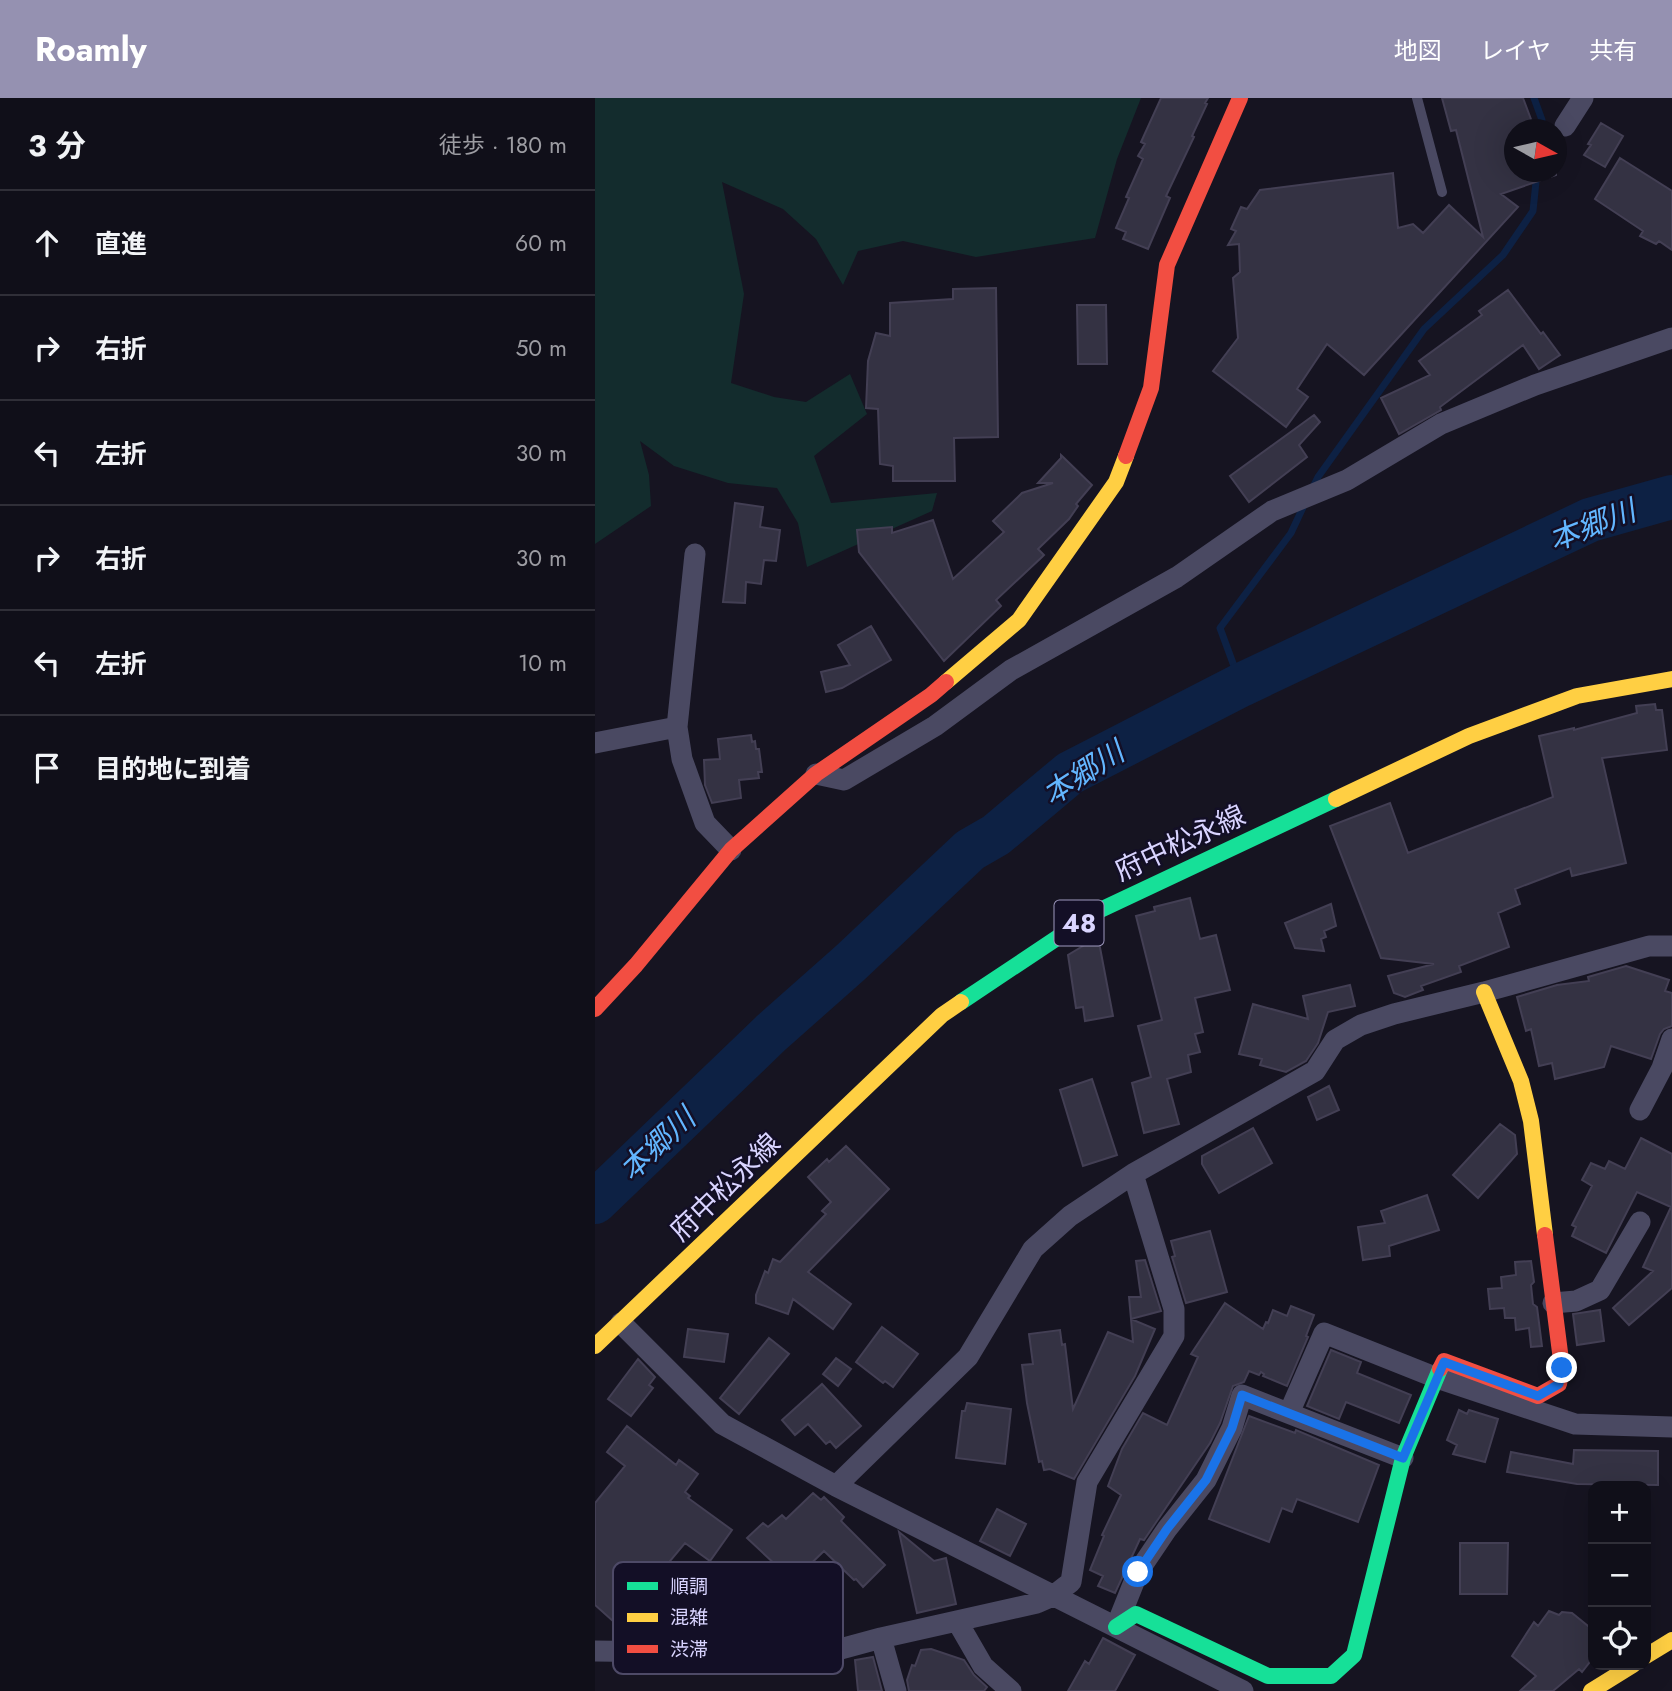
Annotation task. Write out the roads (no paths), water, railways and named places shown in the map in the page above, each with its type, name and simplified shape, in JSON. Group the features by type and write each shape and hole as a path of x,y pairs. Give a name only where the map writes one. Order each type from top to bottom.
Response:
{"street":[{"path":"595,1009 636,965 731,850 816,774 931,695 1019,620 1116,482 1151,388 1167,265 1240,98"},
{"path":"1567,123 1583,98"},
{"path":"816,774 844,780 935,726 1011,670 1177,577 1272,511 1347,480 1441,424 1535,385 1672,338"},
{"path":"695,554 677,727 682,759 705,823 731,850"},
{"name":"府中松永線","path":"595,1346 942,1015 1096,912 1469,736 1577,696 1672,679"},
{"path":"595,743 677,727"},
{"path":"836,1486 968,1357 1034,1249 1070,1216 1133,1174 1315,1071 1335,1040 1361,1025 1394,1014 1649,946 1672,946"},
{"path":"1116,1627 1136,1614 1268,1676 1331,1676 1354,1655 1403,1458 1444,1362 1538,1396 1559,1384 1562,1368 1531,1121 1521,1081 1484,992"},
{"path":"1640,1110 1662,1068 1672,1039"},
{"path":"843,1648 1037,1603 1071,1582 1087,1482 1174,1336 1174,1309 1133,1174"},
{"path":"1553,1303 1576,1301 1600,1290 1640,1222"},
{"path":"621,1323 722,1424 836,1486 1243,1691"},
{"path":"1289,1413 1324,1333 1437,1378 1575,1424 1672,1427"},
{"path":"1116,1627 1138,1572 1167,1529 1206,1480 1232,1428 1242,1395 1403,1458"},
{"path":"957,1621 983,1665 1011,1691"},
{"path":"881,1638 896,1691"},
{"path":"1651,1654 1672,1640"},
{"path":"595,1651 613,1651"},
{"path":"1591,1691 1625,1670"}],"lane":[{"path":"1417,98 1442,192"}],"waterway":[{"path":"1534,98 1542,119"},
{"path":"1313,487 1424,329 1503,255 1533,211 1536,182"},
{"name":"本郷川","path":"595,1202 771,1033 970,850 996,835 1070,773 1241,685 1590,520 1672,497"},
{"path":"1241,685 1220,628 1291,533 1306,501"}]}
